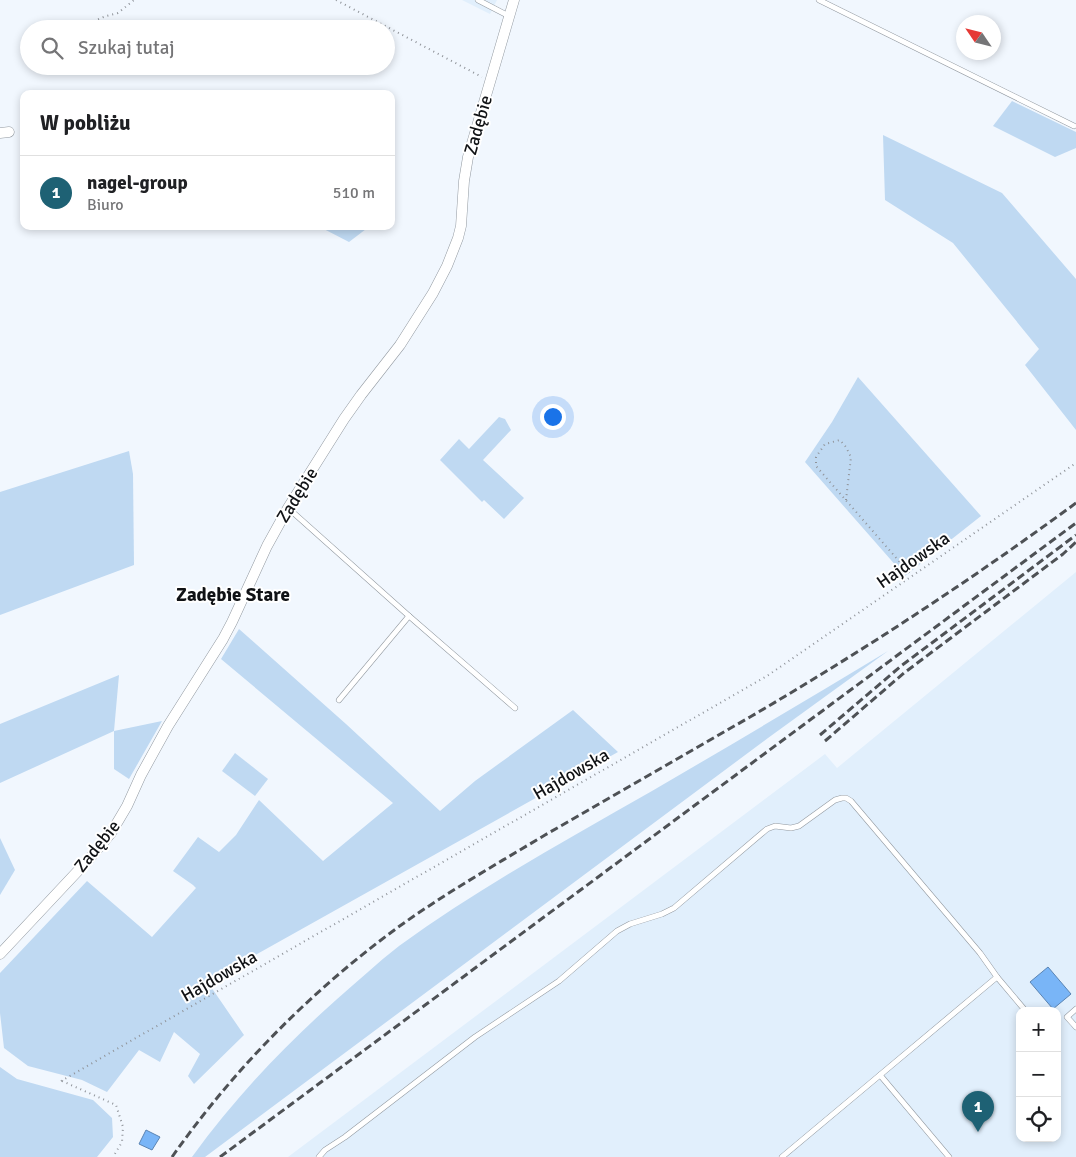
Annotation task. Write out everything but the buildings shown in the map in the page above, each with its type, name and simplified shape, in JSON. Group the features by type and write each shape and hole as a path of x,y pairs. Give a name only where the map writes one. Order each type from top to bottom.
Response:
{"street":[{"name":"Zadębie","path":"0,954 94,854 111,833 168,726 223,639 263,554 288,508 353,406 400,346 433,293 447,266 458,238 461,226 466,170 514,0"}],"lane":[{"path":"478,0 509,16"},
{"path":"819,0 1074,126"},
{"path":"288,508 516,708"},
{"path":"339,700 409,616"},
{"path":"319,1157 325,1150 345,1137 475,1037 560,981 617,931 630,924 662,914 674,908 767,829 775,826 791,828 799,826 835,800 842,798 851,801 980,953 1022,1007"},
{"path":"782,1157 997,976"},
{"path":"1076,1010 1067,1017 1076,1027"},
{"path":"880,1075 949,1157"}],"path":[{"path":"96,20 118,13 134,0"},
{"path":"336,0 374,20"},
{"path":"395,31 491,81"},
{"path":"846,500 851,457 840,440 825,444 816,456 816,466 912,576"},
{"name":"Hajdowska","path":"113,1157 122,1142 123,1134 123,1126 116,1105 61,1081 767,676 1076,463"}],"shaded area":[{"path":"462,0 497,0 490,14"},
{"path":"1012,101 1076,132 1076,148 1055,157 993,126"},
{"path":"883,135 1002,193 1076,279 1076,430 1025,365 1039,349 953,243 885,200"},
{"path":"326,230 365,230 349,242"},
{"path":"858,377 981,516 905,576 805,462 832,422"},
{"path":"499,417 505,419 511,430 483,460 524,498 504,519 484,500 482,502 440,460 459,439 469,449"},
{"path":"129,451 133,474 134,565 0,615 0,492"},
{"path":"1076,572 1076,1157 288,1157 825,754 837,768"},
{"path":"239,629 440,811 475,781 573,710 618,752 250,958 209,984 244,1035 194,1084 188,1076 200,1054 174,1032 160,1062 139,1050 107,1092 82,1080 28,1066 4,1048 0,1013 0,973 87,881 152,937 196,888 173,871 198,837 219,852 236,835 259,800 323,861 393,803 221,659"},
{"path":"888,651 768,738 205,1157 192,1157 242,1094 278,1055 336,1000 399,946 460,904 523,865"},
{"path":"119,675 114,731 0,783 0,724"},
{"path":"162,721 129,779 114,769 114,731"},
{"path":"235,753 268,779 255,796 222,771"},
{"path":"0,838 15,870 0,895"},
{"path":"0,1067 17,1079 93,1100 112,1118 113,1137 97,1157 0,1157"}],"water":[{"path":"1048,967 1071,994 1055,1007 1051,1007 1030,982"},
{"path":"146,1130 160,1137 152,1150 139,1144"}],"railway":[{"path":"172,1157 221,1093 275,1034 334,978 397,928 433,903 545,835 834,667 997,560 1076,503"},
{"path":"220,1157 1076,523"},
{"path":"820,735 901,666 1076,535"},
{"path":"825,741 904,673 1063,554 1076,542"}],"place":[{"name":"nagel-group","path":"978,1132"}],"district":[{"name":"Zadębie Stare","path":"233,595"}]}
